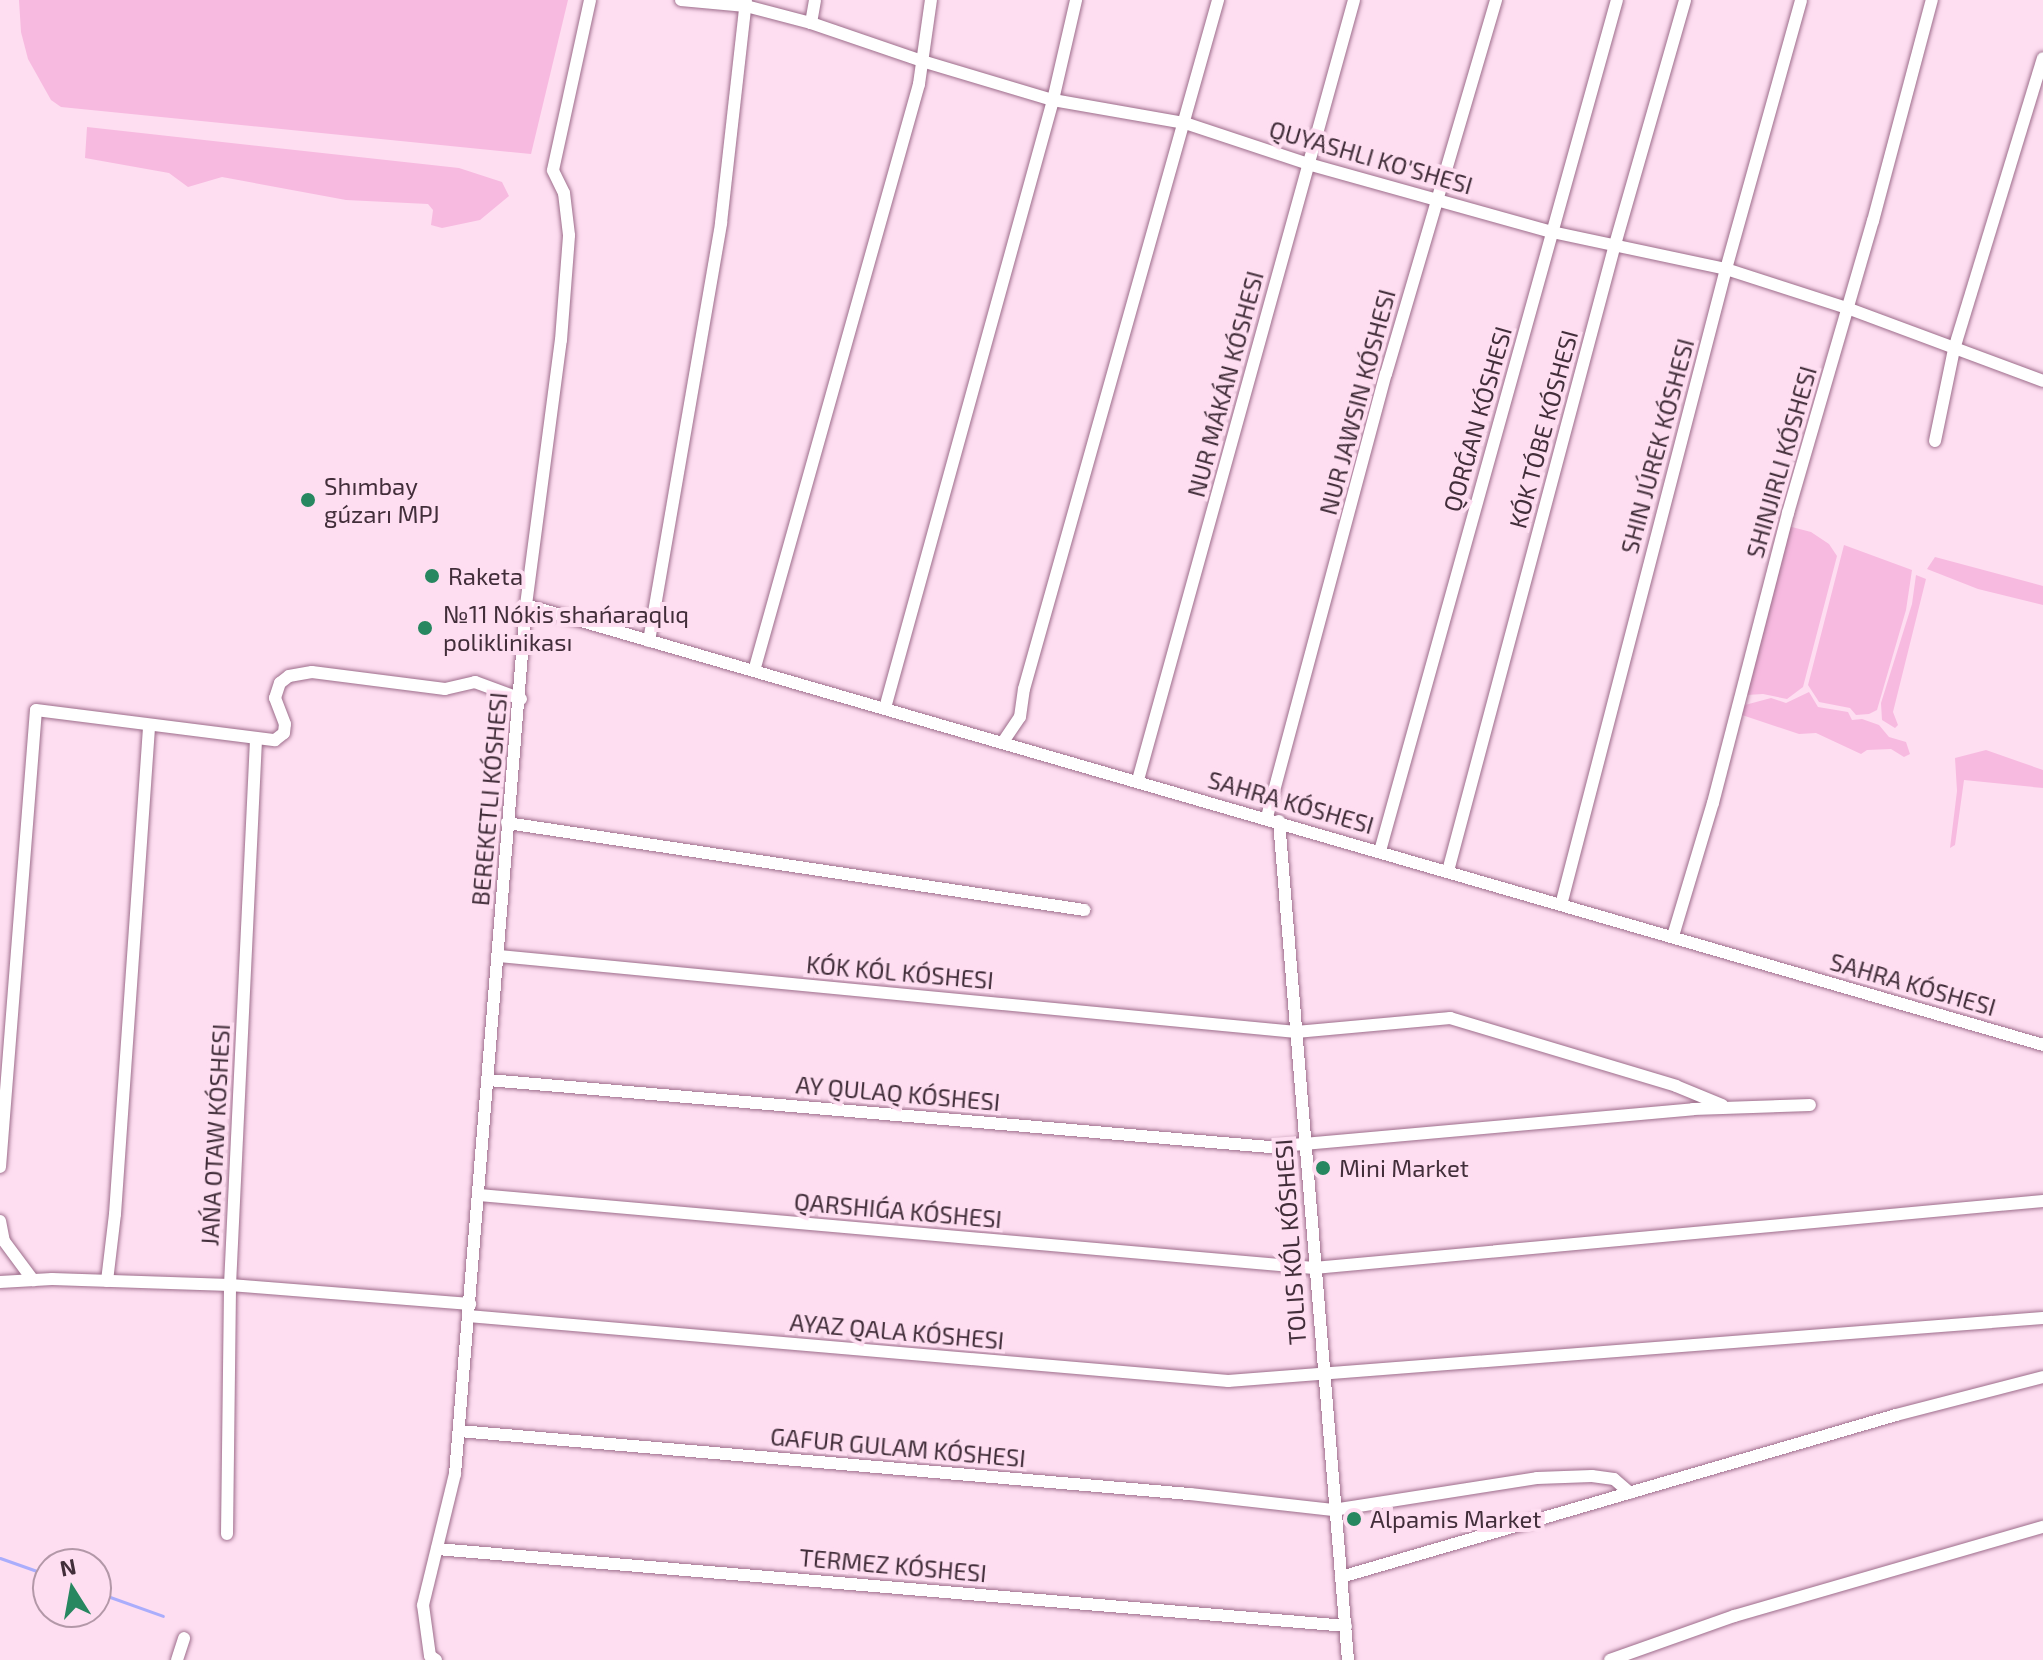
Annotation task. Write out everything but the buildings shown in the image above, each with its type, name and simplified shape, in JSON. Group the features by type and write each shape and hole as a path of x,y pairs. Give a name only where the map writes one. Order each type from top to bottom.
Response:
{"street":[{"name":"BEREKETLI KÓSHESI","path":"436,1660 430,1656 423,1605 455,1474 499,956 507,823 521,699 526,605 561,340 569,235 564,193 553,170 590,0"},
{"name":"QUYASHLI KO'SHESI","path":"681,0 746,3 1053,100 1185,123 1308,164 1552,232 1614,248 1726,269 1847,308 2043,381"},
{"path":"811,23 815,0"},
{"path":"754,671 919,84 931,0"},
{"path":"885,708 1053,100 1076,0"},
{"path":"1003,742 1020,717 1024,689 1218,0"},
{"name":"NUR MÁKÁN KÓSHESI","path":"1138,780 1354,0"},
{"path":"1348,1660 1333,1510 1296,1032 1273,819 1437,199 1496,0"},
{"name":"QORǴAN KÓSHESI","path":"1380,851 1617,0"},
{"name":"KÓK TÓBE KÓSHESI","path":"1448,871 1614,248 1685,0"},
{"path":"1561,905 1726,269 1801,0"},
{"path":"1673,936 1713,803 1788,513 1932,0"},
{"path":"649,641 718,238 746,3"},
{"path":"1935,441 1954,349 2043,58"},
{"name":"SAHRA KÓSHESI","path":"526,605 1273,819 2043,1045"},
{"path":"0,1167 36,710 275,740 284,733 285,724 275,698 280,683 289,676 312,672 445,689 475,682 521,699"},
{"path":"107,1281 115,1214 149,725"},
{"name":"JAŃA OTAW KÓSHESI","path":"227,1534 230,1285 256,739"},
{"path":"507,823 1084,910"},
{"name":"KÓK KÓL KÓSHESI","path":"499,956 1296,1032 1450,1018 1676,1086 1728,1108"},
{"name":"AY QULAQ KÓSHESI","path":"488,1080 1270,1147 1728,1108 1810,1105"},
{"path":"479,1195 1314,1268 2043,1201"},
{"path":"0,1221 4,1241 33,1280"},
{"name":"AYAZ QALA KÓSHESI","path":"0,1282 33,1280 230,1285 1228,1381 2043,1318"},
{"path":"1341,1577 1896,1415 2043,1377"},
{"name":"GAFUR GULAM KÓSHESI","path":"459,1431 1333,1510 1537,1478 1592,1476 1614,1479 1630,1493"},
{"path":"1610,1660 1734,1616 2043,1527"},
{"name":"TERMEZ KÓSHESI","path":"437,1549 1346,1626"},
{"path":"177,1660 184,1638"}],"shaded area":[{"path":"19,0 568,0 531,154 61,107 51,100 28,59 21,32"},
{"path":"87,127 459,168 502,182 509,196 480,220 442,228 431,225 433,210 428,204 346,200 222,177 188,187 169,173 85,158"},
{"path":"1788,526 1811,532 1829,544 1837,556 1803,687 1787,699 1763,694 1747,695"},
{"path":"1844,545 1912,570 1906,610 1877,710 1869,714 1856,715 1850,708 1819,702 1808,685"},
{"path":"1935,557 2043,586 2043,605 1978,589 1927,569"},
{"path":"1916,575 1926,579 1893,712 1898,725 1895,728 1882,720 1881,703 1912,604"},
{"path":"1809,692 1818,707 1848,712 1852,720 1862,719 1879,725 1889,737 1906,742 1910,754 1904,757 1891,749 1867,750 1861,754 1816,733 1799,734 1739,714 1745,705 1771,698 1786,703"},
{"path":"1986,750 2043,770 2043,788 1964,780 1955,845 1950,848 1957,791 1955,758"}],"waterway":[{"path":"0,1558 32,1569"},
{"path":"112,1598 163,1616"}],"place":[{"name":"Shımbay gúzarı MPJ","path":"308,500"},
{"name":"Raketa","path":"432,576"},
{"name":"№11 Nókis shańaraqlıq poliklinikası","path":"425,628"},
{"name":"Mini Market","path":"1323,1168"},
{"name":"Alpamis Market","path":"1354,1519"}]}
